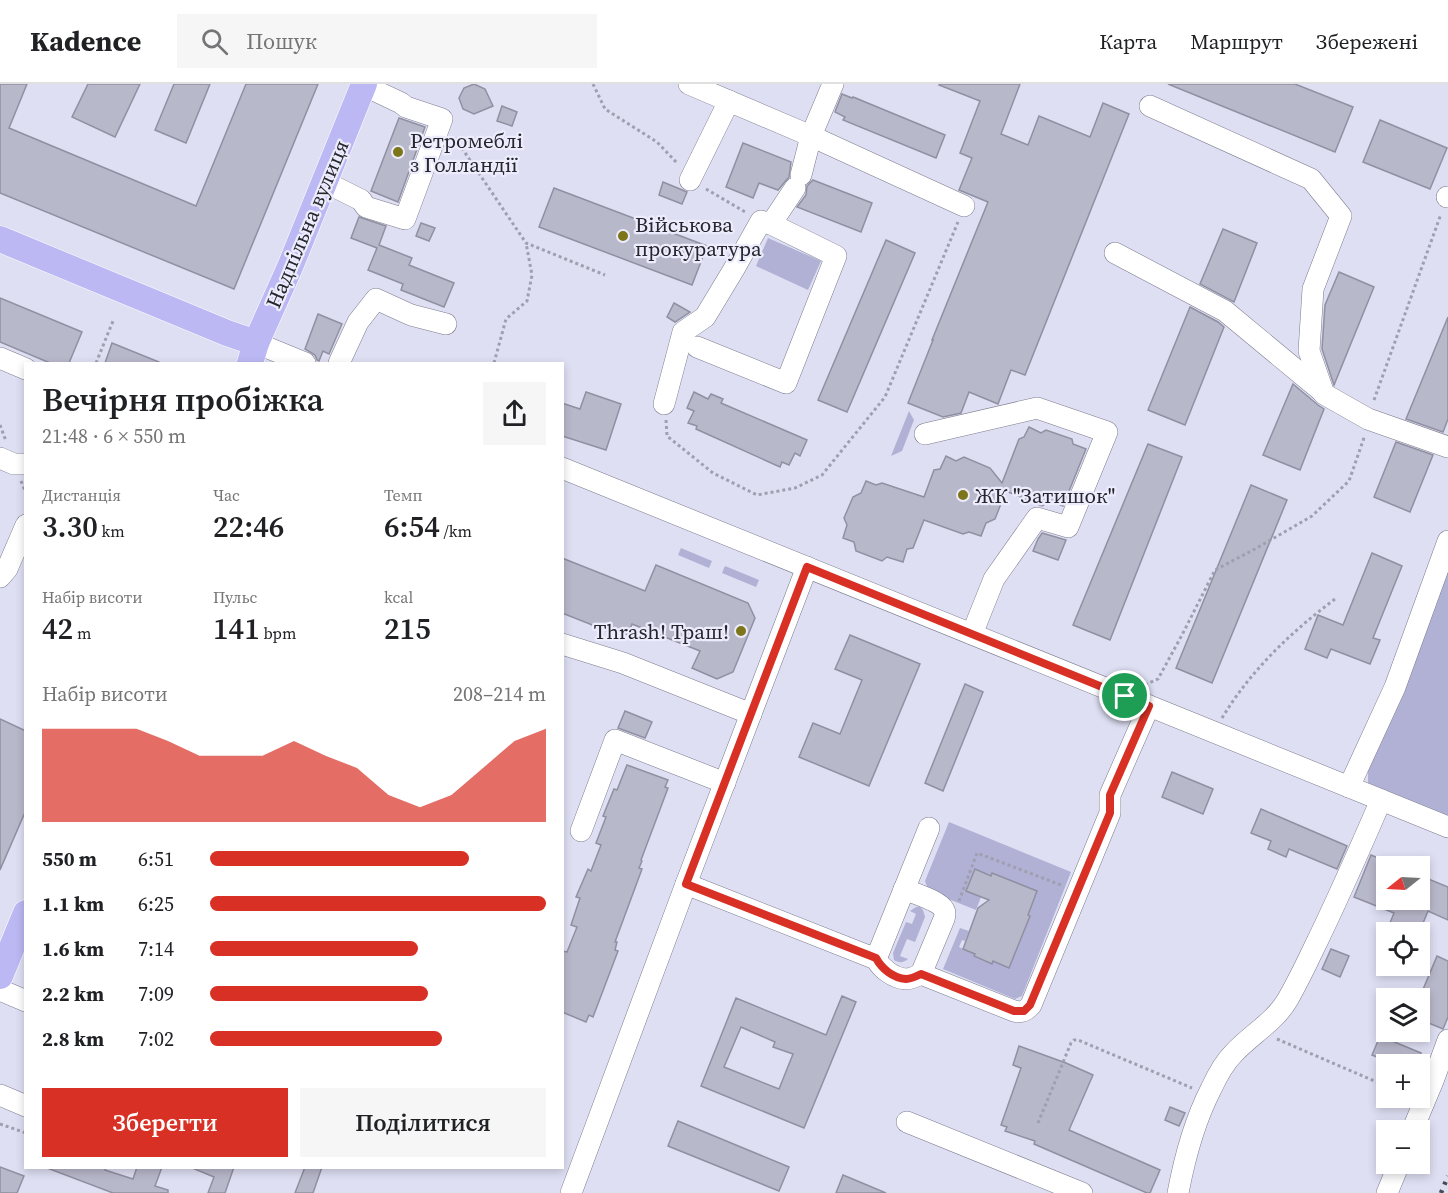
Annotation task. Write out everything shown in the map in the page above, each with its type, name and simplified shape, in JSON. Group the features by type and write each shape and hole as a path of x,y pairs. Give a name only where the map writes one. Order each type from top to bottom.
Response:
{"main road":[{"name":"Надпільна вулиця","path":"253,353 365,84"},
{"path":"0,239 227,333 253,353"},
{"path":"0,976 24,919"}],"street":[{"path":"325,182 361,200 366,207 405,219 442,119 406,107 365,84"},
{"path":"689,84 812,136 964,206"},
{"path":"771,225 798,182 812,136 833,84"},
{"path":"690,180 729,101"},
{"path":"1150,106 1311,179 1341,216 1313,289 1309,351 1324,394"},
{"path":"664,404 683,332 705,317 761,221 836,256 786,382 697,347"},
{"path":"1115,253 1226,311 1324,394 1368,418 1448,447"},
{"path":"339,362 358,322 376,299 411,315 446,324"},
{"path":"253,353 300,362"},
{"path":"0,358 24,368"},
{"path":"925,434 1037,408 1107,432 1068,527 1037,518 994,579 972,634"},
{"path":"0,458 15,464 24,464"},
{"path":"564,469 1448,827"},
{"path":"9,569 24,530"},
{"path":"1349,787 1395,687 1448,541"},
{"path":"571,1193 807,567"},
{"path":"564,645 623,663 751,714"},
{"path":"686,884 876,958 884,970 902,978 907,979 921,974 1014,1011 1024,1011 1030,1005 1110,813 1110,795 1149,706"},
{"path":"581,831 615,740 725,783"},
{"path":"1178,1193 1189,1142 1208,1094 1230,1057 1287,1001 1332,911 1382,800"},
{"path":"876,958 930,828"},
{"path":"904,889 937,903 945,915 921,974"},
{"path":"0,990 24,1000"},
{"path":"1417,1120 1434,1081 1448,1040"},
{"path":"0,1095 24,1105"},
{"path":"907,1122 1082,1193"},
{"path":"1387,1193 1395,1174"}],"path":[{"path":"593,84 605,109 657,142"},
{"path":"442,119 526,243 532,275 527,301 506,319 494,362"},
{"path":"1125,696 1158,679 1215,570 1312,516 1349,482 1363,442 1368,418 1448,197"},
{"path":"664,404 667,436 713,472 757,495 795,488 822,475 885,397 964,206"},
{"path":"526,243 605,275"},
{"path":"96,362 113,321"},
{"path":"1214,732 1232,702 1257,669 1304,622 1335,599"},
{"path":"959,903 977,853 1078,891"},
{"path":"1258,1031 1376,1082"},
{"path":"1038,1123 1074,1040 1208,1094"},
{"path":"0,1124 24,1132"}],"shaded area":[{"path":"768,238 821,261 808,290 756,266"},
{"path":"909,411 914,420 902,451 891,456"},
{"path":"681,548 712,561 709,568 678,555"},
{"path":"1448,551 1448,816 1368,783 1368,771"},
{"path":"725,566 759,580 756,587 722,573"},
{"path":"949,822 1071,872 1022,996 1015,999 943,969 960,928 969,931 965,941 962,940 959,947 991,964 993,961 1009,968 1037,891 992,873 991,876 975,869 966,891 981,897 976,910 931,892 925,881"},
{"path":"916,907 923,910 925,917 915,942 907,939 900,956 908,959 898,962 894,960 893,953 906,922 912,924 916,914 910,911"}],"building":[{"path":"0,84 27,84 9,128 196,206 246,84 318,84 234,289 0,193"},
{"path":"88,84 140,84 115,137 72,117"},
{"path":"174,84 210,84 186,143 155,130"},
{"path":"474,84 485,89 493,106 474,114 463,109 459,98 464,88"},
{"path":"940,84 1020,84 1001,134 1028,145 1039,116 1090,137 1103,103 1129,114 1025,375 1011,370 998,404 969,392 961,413 943,417 908,403 988,202 959,190 972,158 960,153 980,101"},
{"path":"1168,84 1295,84 1353,107 1335,152"},
{"path":"842,94 945,135 936,158 843,120 845,117 835,112"},
{"path":"502,106 517,112 512,126 497,121"},
{"path":"399,118 425,127 398,202 371,191"},
{"path":"1380,120 1447,148 1430,189 1363,162"},
{"path":"743,143 791,162 789,177 778,190 759,183 753,198 726,187"},
{"path":"813,180 872,203 861,232 797,207 806,195 807,186"},
{"path":"663,182 687,192 682,204 659,195"},
{"name":"Військова прокуратура","path":"554,188 707,246 692,285 539,227"},
{"path":"359,217 386,226 379,245 412,258 409,265 454,283 444,307 401,290 403,284 368,270 377,248 351,238"},
{"path":"421,223 435,228 429,241 416,236"},
{"path":"1223,229 1257,243 1234,302 1200,284"},
{"path":"886,240 915,253 847,412 818,400"},
{"path":"1339,272 1374,287 1334,385 1322,349 1325,305"},
{"path":"0,298 82,332 69,362 48,362 0,342"},
{"path":"674,303 690,312 675,322 667,317"},
{"path":"1190,307 1224,327 1185,425 1148,410"},
{"path":"318,314 342,324 329,354 323,351 319,361 315,355 305,349"},
{"path":"1448,317 1448,419 1443,432 1406,419"},
{"path":"112,343 159,362 105,362"},
{"path":"1293,384 1324,409 1300,470 1263,455"},
{"path":"586,392 621,404 606,450 564,437 564,404 580,409"},
{"path":"694,392 708,399 711,394 723,399 721,403 807,440 800,456 795,453 789,465 782,462 780,467 696,429 697,426 688,423 694,411 687,408"},
{"name":"ЖК \"Затишок\"","path":"1029,427 1041,433 1046,430 1072,439 1073,444 1086,449 1063,506 1051,501 1042,506 1006,491 995,519 986,523 981,536 969,532 963,534 924,520 913,548 907,549 903,562 887,557 882,561 856,551 854,542 843,538 847,525 844,518 853,497 861,493 866,481 876,485 882,483 924,497 934,470 940,469 946,456 956,461 964,457 990,468 1002,483 1019,439 1024,437"},
{"path":"1396,442 1433,455 1410,512 1374,497"},
{"path":"1148,444 1182,457 1110,640 1073,625"},
{"path":"1251,485 1287,500 1212,683 1176,668"},
{"path":"1042,533 1066,540 1058,560 1033,551"},
{"path":"1372,553 1402,566 1373,638 1380,640 1370,664 1331,649 1327,658 1305,649 1318,615 1343,625"},
{"path":"564,559 645,591 656,565 748,603 755,618 733,672 717,679 692,668 700,651 632,624 628,635 612,628 610,632 564,614"},
{"path":"850,635 920,664 869,786 799,757 813,723 840,734 862,680 835,669"},
{"path":"965,684 983,692 943,791 925,783"},
{"path":"625,711 652,722 645,738 618,728"},
{"path":"0,719 24,730 24,815 0,870"},
{"path":"627,765 668,780 665,787 668,788 641,860 639,868 642,869 615,942 617,942 615,950 618,951 593,1017 589,1015 586,1022 564,1013 564,951 567,952 577,927 571,925 580,898 576,897 588,869 591,871 601,845 596,843 606,817 603,816 614,789 617,790"},
{"path":"1172,772 1213,789 1203,814 1162,797"},
{"path":"1261,809 1347,846 1337,869 1289,849 1286,857 1268,849 1271,841 1251,833"},
{"path":"1371,855 1376,857 1376,906 1354,897"},
{"path":"975,869 991,876 992,873 1037,891 1028,915 1030,916 1009,968 993,961 992,964 963,949 978,908 989,900 966,891"},
{"path":"1430,880 1448,887 1448,920 1428,911 1424,922 1390,922 1394,913 1386,910 1430,910"},
{"path":"1331,949 1349,956 1340,977 1322,969"},
{"path":"1437,956 1448,961 1448,1017 1443,1029 1430,1024 1430,988 1424,988"},
{"path":"842,996 856,1002 804,1128 701,1086 736,998 826,1035","holes":["741,1027 775,1042 773,1047 793,1054 779,1089 724,1067"]},
{"path":"1377,1042 1394,1042 1421,1053 1376,1054 1376,1057 1372,1055"},
{"path":"1019,1046 1093,1075 1069,1130 1160,1170 1150,1193 1034,1144 1035,1141 1005,1131 1007,1127 1001,1125 1021,1068 1013,1065"},
{"path":"1170,1107 1185,1113 1179,1126 1165,1120"},
{"path":"678,1121 789,1167 779,1191 668,1146"},
{"path":"0,1167 24,1176 17,1193 0,1193"},
{"path":"50,1169 105,1169 133,1179 136,1169 161,1169 155,1186 168,1190 168,1193 113,1193"},
{"path":"195,1169 233,1169 225,1193 208,1193 214,1177"},
{"path":"304,1169 321,1169 313,1193 295,1193"},
{"path":"843,1175 886,1193 836,1193"}],"railway":[{"path":"1441,1193 1448,1176"}],"place":[{"name":"Ретромеблі з Голландії","path":"398,152"},
{"name":"Військова прокуратура","path":"623,236"},
{"name":"ЖК \"Затишок\"","path":"963,495"},
{"name":"Thrash! Траш!","path":"741,631"}],"route":[{"path":"807,567 1125,696 1149,706 1110,795 1110,813 1030,1005 1024,1011 1014,1011 921,974 913,978 902,978 884,970 876,958 686,884 807,567"}]}
